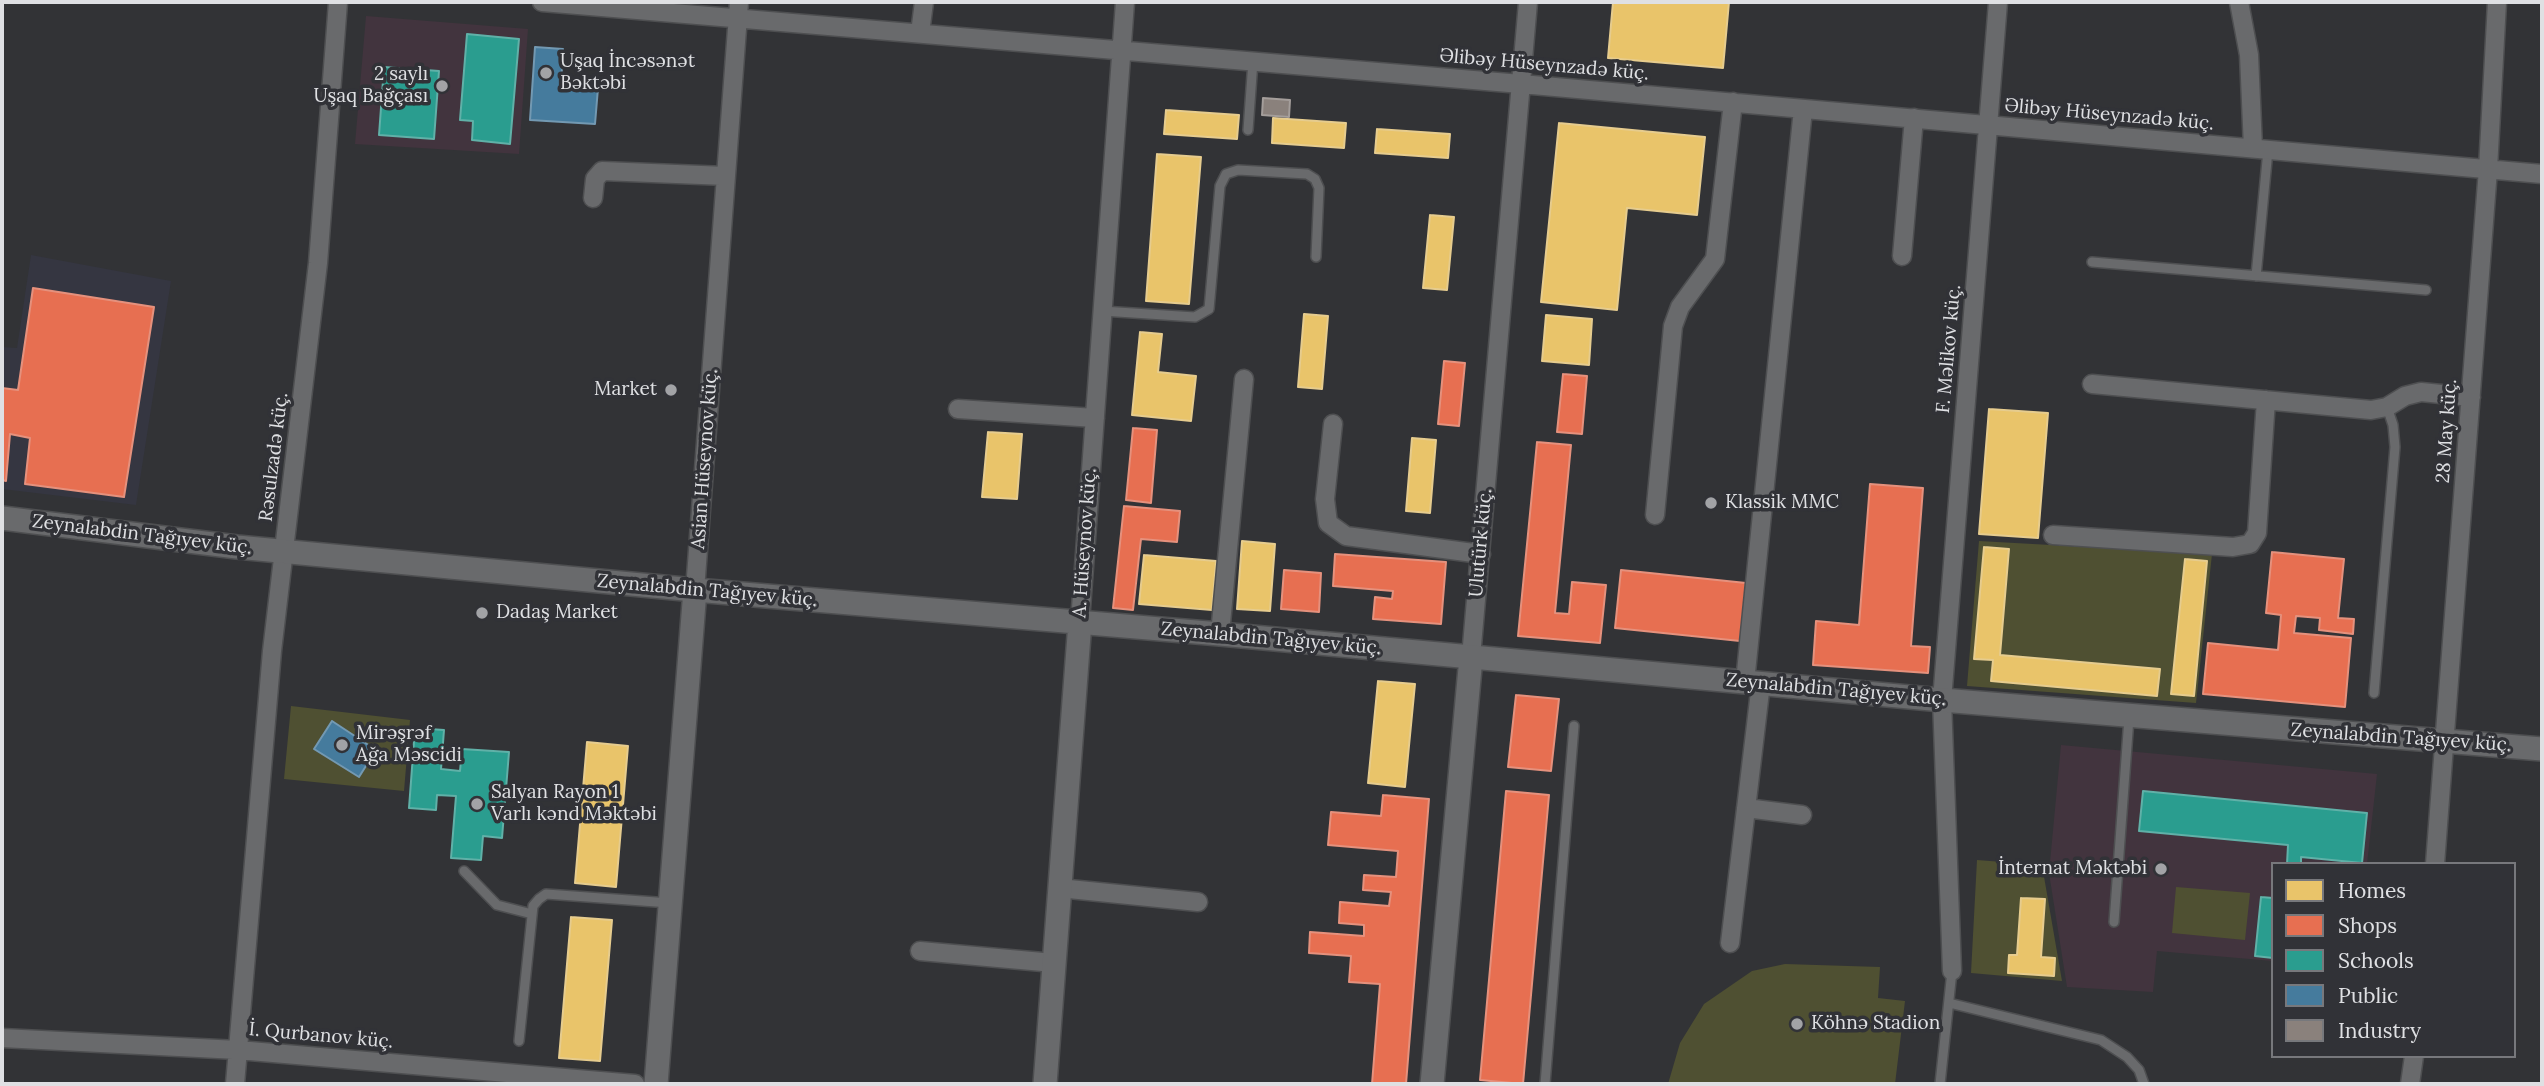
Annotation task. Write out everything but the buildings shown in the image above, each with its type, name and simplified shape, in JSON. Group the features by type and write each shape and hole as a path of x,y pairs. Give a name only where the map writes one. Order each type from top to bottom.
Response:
{"street":[{"name":"Rəsulzadə küç.","path":"235,1084 272,652 318,263 338,2"},
{"name":"Əlibəy Hüseynzadə küç.","path":"542,2 738,10 920,33 2542,174"},
{"path":"920,33 924,2"},
{"name":"A. Hüseynov küç.","path":"1045,1084 1125,2"},
{"name":"Ulutürk küç.","path":"1432,1084 1528,2"},
{"name":"F. Məlikov küç.","path":"1952,971 1942,700 1998,2"},
{"path":"2239,2 2249,55 2260,149"},
{"name":"28 May küç.","path":"2435,862 2488,169 2497,2"},
{"name":"Asian Hüseynov küç.","path":"656,1084 672,903 738,10"},
{"path":"1655,515 1673,326 1680,307 1715,258 1733,102"},
{"path":"1730,943 1746,808 1753,682 1802,108"},
{"path":"1902,256 1914,118"},
{"path":"593,198 595,179 602,171 726,176"},
{"path":"1220,634 1244,379"},
{"path":"2092,384 2371,410 2387,407 2406,396 2421,392 2471,397"},
{"path":"2053,535 2233,547 2250,544 2257,533 2266,400"},
{"path":"958,409 1095,418"},
{"path":"1332,424 1325,499 1328,523 1346,536 1481,554"},
{"name":"Zeynalabdin Tağıyev küç.","path":"2,518 284,551 695,590 1220,634 1942,700 2542,749"},
{"path":"1746,808 1802,815"},
{"path":"1059,888 1198,902"},
{"path":"920,951 1054,963"},
{"name":"İ. Qurbanov küç.","path":"2,1038 238,1050 635,1084"},
{"path":"2410,1084 2414,1058"}],"lane":[{"path":"1248,130 1253,61"},
{"path":"2256,276 2260,149"},
{"path":"1102,311 1195,317 1209,309 1213,290 1220,186 1226,174 1238,170 1307,174 1315,179 1319,188 1315,257"},
{"path":"2092,262 2426,290"},
{"path":"2374,693 2395,447 2393,425 2387,407"},
{"path":"2114,922 2129,716"},
{"path":"1545,1084 1574,726"},
{"path":"464,870 497,905 532,914"},
{"path":"519,1041 533,906 545,894 672,903"},
{"path":"1940,1084 1952,971"},
{"path":"1949,1003 2101,1040 2127,1057 2139,1070 2144,1084"}],"shaded area":[{"name":"2 saylı Uşaq Bağçası","path":"366,16 528,29 519,154 355,144"},
{"path":"31,255 171,281 136,505 2,489 2,347 17,348"},
{"name":"İnternat Məktəbi","path":"2061,745 2377,774 2367,862 2271,862 2271,961 2157,951 2153,992 2067,987 2049,873"}],"green space":[{"path":"1979,541 2212,554 2196,703 1967,686"},
{"path":"291,706 410,720 404,791 284,779"},
{"path":"1977,860 2042,865 2062,981 1971,973"},
{"path":"2176,887 2250,893 2245,940 2172,933"},
{"name":"Köhnə Stadion","path":"1785,964 1880,967 1878,998 1905,1001 1895,1084 1668,1084 1680,1043 1704,1004 1752,971"}],"place":[{"name":"Uşaq İncəsənət Bəktəbi","path":"546,73"},
{"name":"2 saylı Uşaq Bağçası","path":"442,86"},
{"name":"Market","path":"671,390"},
{"name":"Klassik MMC","path":"1711,503"},
{"name":"Dadaş Market","path":"482,613"},
{"name":"Mirəşrəf Ağa Məscidi","path":"342,745"},
{"name":"Salyan Rayon 1 Varlı kənd Məktəbi","path":"477,804"},
{"name":"İnternat Məktəbi","path":"2161,869"},
{"name":"Köhnə Stadion","path":"1797,1024"}]}
